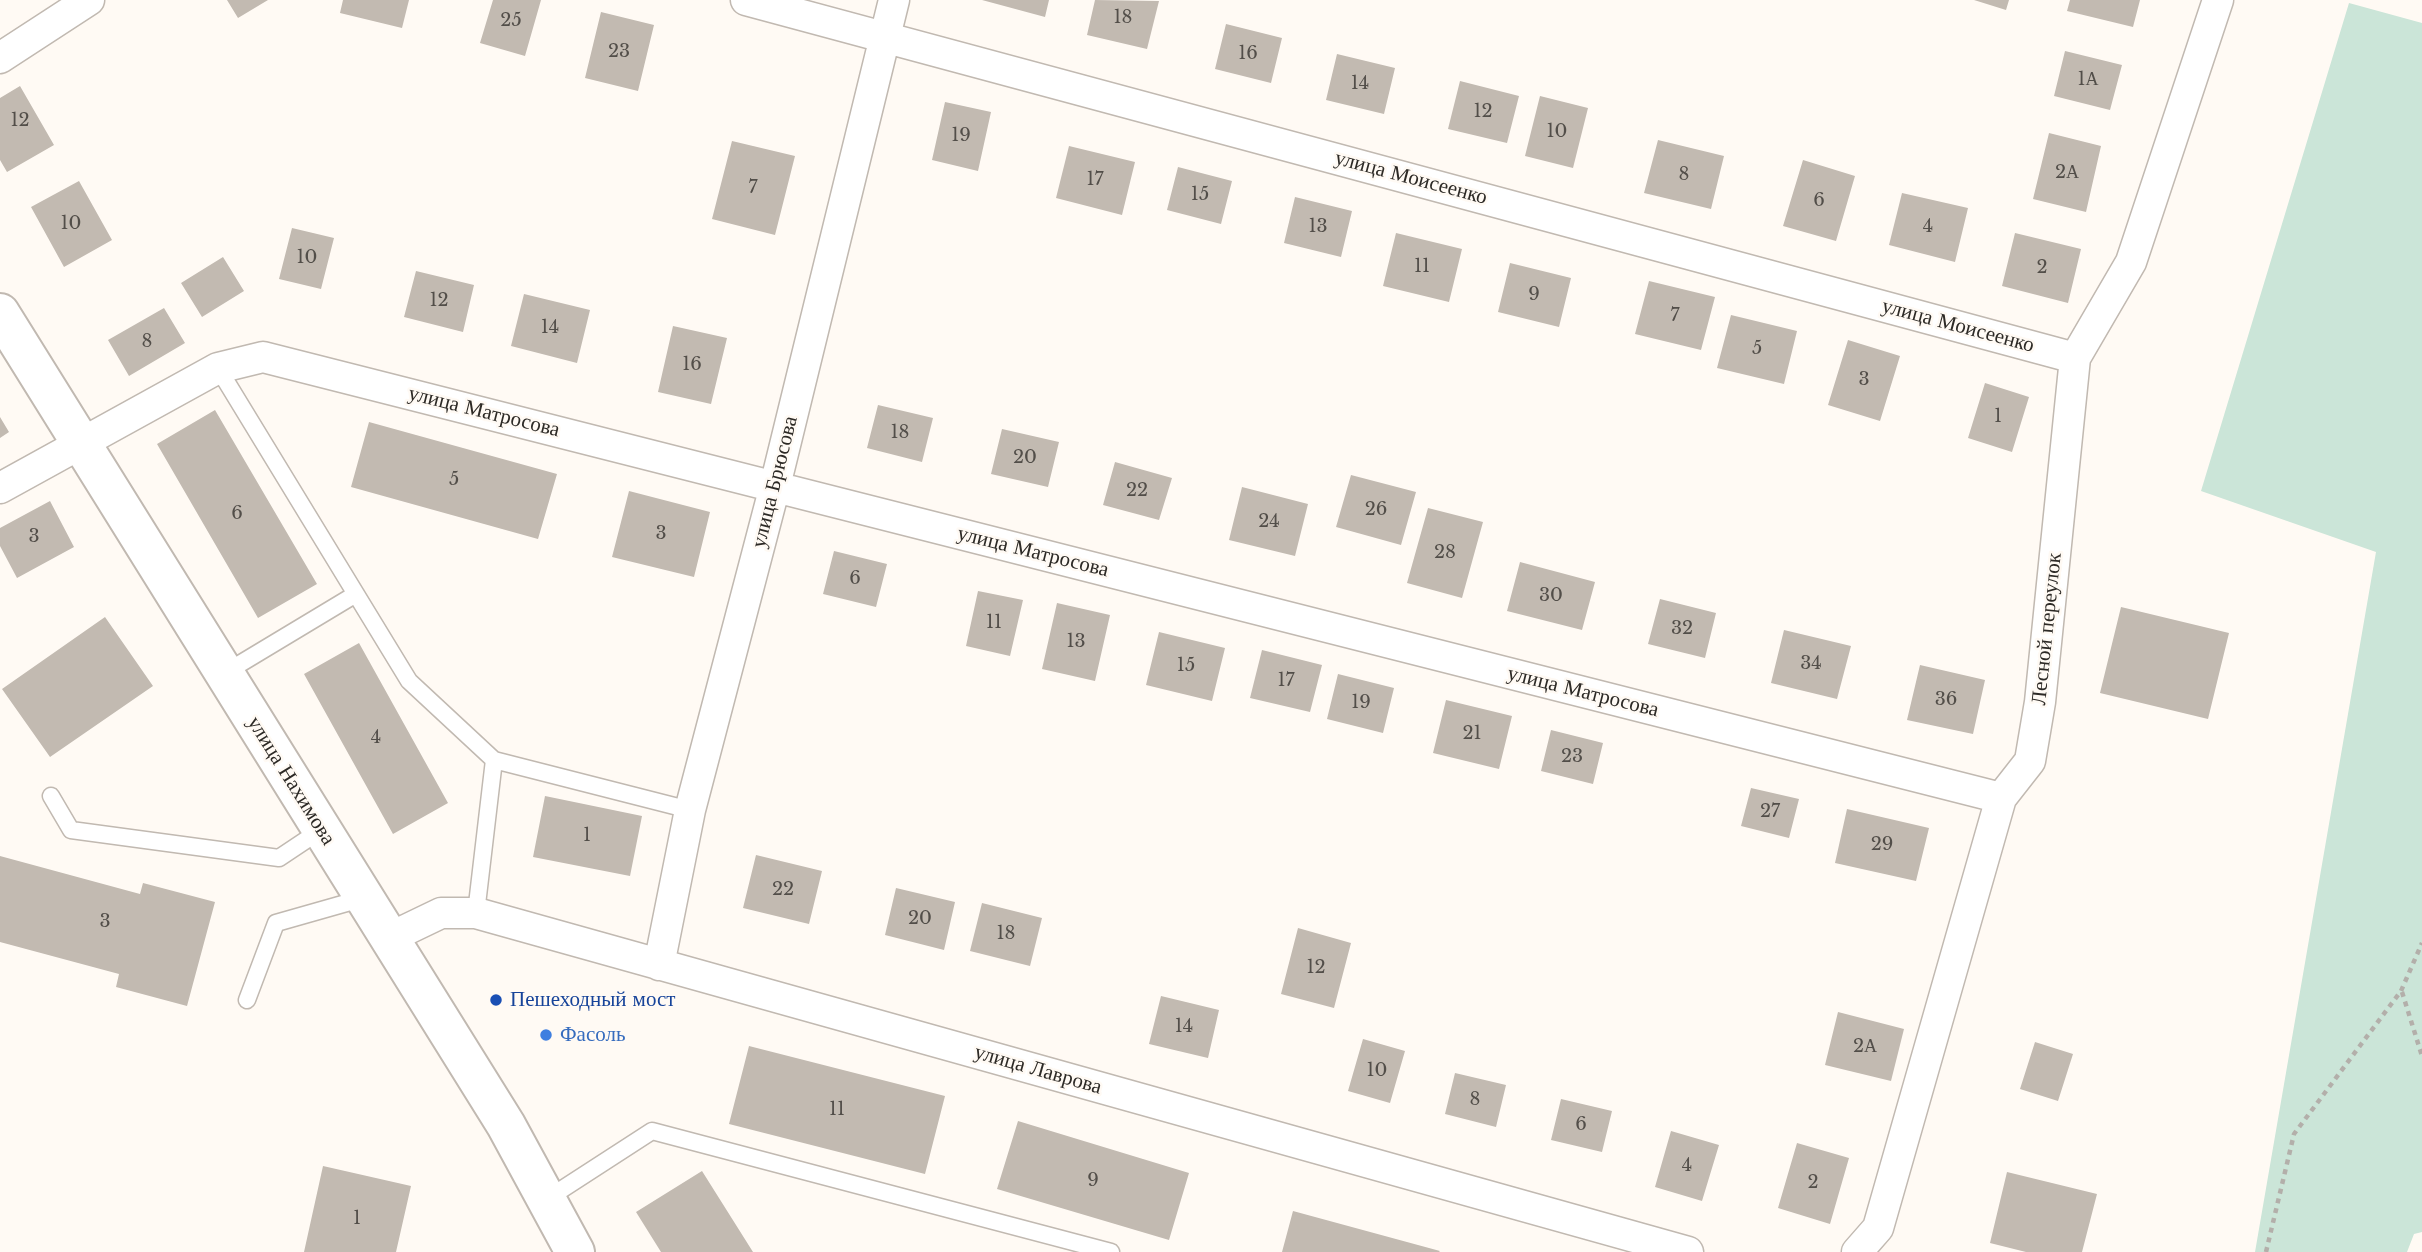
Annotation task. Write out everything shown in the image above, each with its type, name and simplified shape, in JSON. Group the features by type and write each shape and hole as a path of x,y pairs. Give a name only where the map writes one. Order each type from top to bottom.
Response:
{"street":[{"path":"0,58 89,0"},
{"name":"улица Моисеенко","path":"746,0 2075,358"},
{"name":"улица Брюсова","path":"659,965 690,810 775,486 894,0"},
{"name":"Лесной переулок","path":"1857,1252 1878,1228 2001,798 2030,761 2038,714 2075,358 2131,262 2218,0"},
{"name":"улица Нахимова","path":"0,313 80,446 506,1125 575,1252"},
{"name":"улица Матросова","path":"0,488 218,368 263,357 2001,798"},
{"name":"улица Лаврова","path":"389,938 441,913 476,913 1688,1252"}],"lane":[{"path":"218,368 409,681 494,760 690,810"},
{"path":"223,674 356,594"},
{"path":"476,913 494,760"},
{"path":"51,796 71,830 279,858 321,830"},
{"path":"247,1000 276,923 364,898"},
{"path":"546,1199 652,1131 1111,1252"}],"path":[{"path":"2266,1252 2294,1134 2401,991 2422,943"},
{"path":"2401,991 2422,1056"}],"green space":[{"path":"2349,3 2422,23 2422,1232 2414,1234 2407,1252 2255,1252 2376,552 2201,491"}],"building":[{"path":"227,0 268,0 238,18"},
{"path":"343,0 409,0 402,28 340,13"},
{"path":"493,0 541,0 525,56 480,43"},
{"path":"982,0 1049,0 1045,17"},
{"path":"1095,0 1159,1 1147,49 1087,35"},
{"path":"1974,0 2009,0 2006,10"},
{"path":"2070,0 2140,0 2133,27 2067,11"},
{"path":"601,12 654,25 638,91 585,78"},
{"path":"1226,24 1282,38 1271,83 1215,69"},
{"path":"2065,51 2122,65 2110,110 2054,96"},
{"path":"1337,54 1395,68 1384,114 1326,100"},
{"path":"1460,81 1519,96 1507,143 1448,129"},
{"path":"20,86 54,145 7,172 0,160 0,98"},
{"path":"1540,96 1588,108 1573,168 1525,156"},
{"path":"945,102 991,112 978,171 932,160"},
{"path":"2049,133 2101,146 2086,212 2033,199"},
{"path":"1658,140 1724,156 1711,209 1644,193"},
{"path":"732,141 795,156 775,235 712,219"},
{"path":"1069,146 1135,162 1122,215 1056,198"},
{"path":"1803,160 1855,176 1836,241 1783,226"},
{"path":"1178,167 1232,181 1221,224 1167,210"},
{"path":"79,181 112,240 64,267 31,207"},
{"path":"1902,193 1968,208 1955,262 1889,245"},
{"path":"1295,197 1352,211 1341,257 1284,243"},
{"path":"292,228 334,238 321,289 279,279"},
{"path":"1396,233 1462,249 1449,302 1383,286"},
{"path":"2015,233 2081,249 2068,303 2002,286"},
{"path":"223,257 244,291 202,317 181,283"},
{"path":"1510,263 1571,278 1559,327 1498,312"},
{"path":"416,271 474,285 463,332 404,317"},
{"path":"1649,281 1715,297 1701,350 1635,334"},
{"path":"524,294 590,310 577,363 511,346"},
{"path":"164,308 185,343 129,376 108,340"},
{"path":"1731,315 1797,331 1784,384 1717,368"},
{"path":"673,326 727,338 711,404 658,392"},
{"path":"1848,340 1900,356 1880,421 1828,405"},
{"path":"1985,383 2029,397 2012,452 1968,438"},
{"path":"878,405 933,418 922,462 867,448"},
{"path":"215,410 317,584 258,618 157,444"},
{"path":"0,417 9,432 0,438"},
{"path":"369,422 557,474 538,539 351,487"},
{"path":"1002,429 1059,442 1048,487 991,474"},
{"path":"1115,462 1172,478 1159,520 1103,505"},
{"path":"1351,475 1416,492 1401,545 1336,527"},
{"path":"1242,487 1308,504 1295,556 1229,540"},
{"path":"629,491 710,512 694,577 612,557"},
{"path":"50,501 74,547 17,578 0,546 0,528"},
{"path":"1428,508 1483,522 1462,598 1407,583"},
{"path":"834,551 887,564 876,607 823,594"},
{"path":"1520,562 1595,582 1582,630 1507,611"},
{"path":"978,591 1023,600 1010,656 966,646"},
{"path":"1660,599 1716,613 1705,658 1648,644"},
{"path":"1057,603 1110,615 1095,681 1042,669"},
{"path":"2121,607 2229,633 2208,719 2100,693"},
{"path":"105,617 153,686 50,757 2,689"},
{"path":"1784,630 1851,646 1837,699 1771,683"},
{"path":"1159,632 1225,648 1212,701 1146,685"},
{"path":"359,643 448,803 393,834 304,674"},
{"path":"1262,650 1322,665 1310,712 1250,698"},
{"path":"1920,665 1985,680 1973,734 1907,720"},
{"path":"1338,674 1394,688 1383,733 1327,719"},
{"path":"1446,700 1512,716 1499,769 1433,753"},
{"path":"1551,730 1603,743 1593,784 1541,771"},
{"path":"1751,788 1799,799 1789,838 1741,826"},
{"path":"545,796 642,816 630,876 533,857"},
{"path":"1847,809 1929,828 1916,881 1835,863"},
{"path":"756,855 822,871 809,924 743,908"},
{"path":"0,856 140,894 143,883 215,902 187,1006 116,987 119,974 0,942"},
{"path":"896,888 955,902 944,950 885,935"},
{"path":"982,903 1042,918 1030,966 970,951"},
{"path":"1298,928 1351,943 1334,1008 1281,994"},
{"path":"1161,996 1219,1010 1208,1058 1149,1044"},
{"path":"1838,1012 1904,1029 1891,1081 1825,1065"},
{"path":"1363,1039 1405,1051 1390,1103 1348,1091"},
{"path":"2035,1042 2073,1054 2058,1101 2020,1089"},
{"path":"749,1046 945,1096 925,1174 729,1124"},
{"path":"1455,1073 1506,1085 1496,1127 1445,1114"},
{"path":"1561,1099 1612,1111 1602,1152 1551,1140"},
{"path":"1018,1121 1189,1173 1169,1240 997,1189"},
{"path":"1671,1131 1719,1145 1702,1201 1655,1187"},
{"path":"1797,1143 1849,1158 1830,1224 1778,1208"},
{"path":"323,1166 411,1186 396,1252 304,1252"},
{"path":"702,1171 753,1252 661,1252 636,1212"},
{"path":"2007,1172 2097,1194 2082,1252 2026,1252 1990,1243"},
{"path":"1293,1211 1440,1251 1282,1252"}],"place":[{"name":"Пешеходный мост","path":"496,1000"},
{"name":"Фасоль","path":"546,1035"}]}
